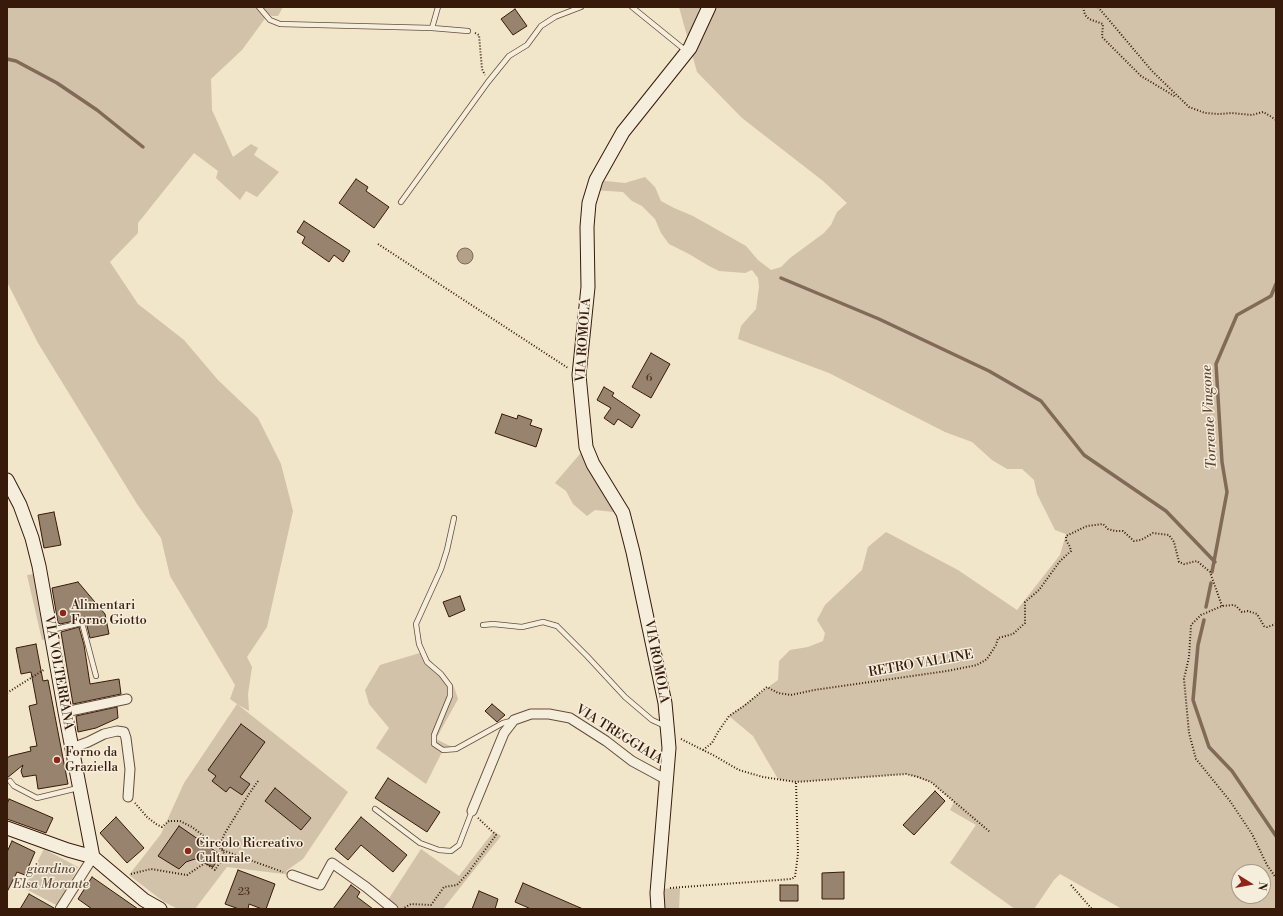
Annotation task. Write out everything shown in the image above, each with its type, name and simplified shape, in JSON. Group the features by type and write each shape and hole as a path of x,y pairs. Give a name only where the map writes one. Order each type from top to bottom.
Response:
{"street":[{"name":"VIA ROMOLA","path":"658,909 657,889 667,780 669,748 668,731 663,695 633,552 623,513 593,464 586,447 579,375 588,287 587,227 589,202 596,180 623,132 687,51 694,40 709,7"},
{"name":"VIA VOLTERRANA","path":"7,480 20,504 32,538 41,573 65,712 93,857"},
{"path":"65,712 127,699"},
{"name":"VIA TREGGIAIA","path":"514,720 531,714 548,714 570,718 606,741 632,761 667,780"},
{"path":"472,811 504,734 514,720"},
{"path":"72,748 104,734 117,731 124,732 130,769 128,797"},
{"path":"7,828 68,850 93,857 144,900 160,909"},
{"path":"60,909 93,857"},
{"path":"292,875 320,885 332,863 366,887 393,909"}],"lane":[{"path":"259,7 270,20 280,24 468,30"},
{"path":"432,28 438,7"},
{"path":"401,202 488,82 509,56 527,45 541,26 555,17 581,7"},
{"path":"632,7 687,51"},
{"path":"454,518 441,569 416,624 419,644 427,662 441,674 450,686 450,696 434,735 434,744 443,750 456,750 503,723 514,720"},
{"path":"483,625 493,624 522,627 543,622 557,626 625,697 652,720 668,731"},
{"path":"50,630 82,623 96,676"},
{"path":"10,781 14,786 37,798 80,788"},
{"path":"375,809 420,843 439,850 450,851 459,845 472,811"}],"path":[{"path":"1083,7 1085,15 1089,19 1103,24 1102,37 1141,76 1179,98"},
{"path":"1098,7 1152,71 1189,107 1205,113 1219,114 1252,114 1263,112 1276,120"},
{"path":"468,30 479,35 482,69 488,82"},
{"path":"378,244 579,375"},
{"name":"RETRO VALLINE","path":"703,750 712,743 729,716 767,687 778,693 791,695 821,689 947,671 976,665 987,659 996,645 998,638 1013,634 1025,623 1025,602 1039,590 1060,561 1071,551 1066,540 1066,536 1087,526 1103,524 1108,529 1123,531 1134,541 1141,540 1153,534 1169,535 1174,542 1179,562 1184,564 1197,561 1210,572 1222,606"},
{"path":"1276,624 1267,627 1264,626 1257,614 1252,612 1242,612 1233,605 1222,606 1201,615 1190,625 1189,657 1184,679 1189,733 1196,759 1234,807 1252,834 1267,865 1276,878"},
{"path":"7,693 56,662"},
{"path":"668,731 681,740 703,750 739,770 763,777 796,782 906,774 918,777 931,782 990,832"},
{"path":"118,878 151,869 186,875 205,863 215,870 225,855 222,850 221,842 245,799 258,781"},
{"path":"657,889 791,879 795,877 798,854 796,782"},
{"path":"128,797 156,824 162,827 169,821 180,821 192,827 222,850 292,875"},
{"path":"402,909 411,904 431,905 444,887 456,885 468,873 496,835 472,811"},
{"path":"1071,885 1092,909"}],"green space":[{"path":"7,7 283,7 278,16 267,14 242,50 211,79 212,110 233,157 251,144 258,148 254,155 279,172 257,197 246,191 240,200 216,178 218,171 194,153 138,223 138,233 110,262 138,304 184,340 218,380 258,418 281,464 293,511 267,627 247,657 252,667 248,694 249,711 230,699 235,685 170,576 161,538 137,504 38,343 7,282"},
{"path":"679,7 1276,7 1276,909 1122,909 1060,874 1054,880 1034,909 1015,909 950,863 976,825 950,810 954,802 931,782 906,774 796,782 778,779 753,736 729,716 778,680 779,661 790,650 808,647 823,641 825,633 817,620 825,605 862,570 868,547 886,532 958,570 1017,610 1060,555 1066,534 1055,530 1037,494 1034,480 1022,469 1007,469 992,460 972,442 945,432 829,373 738,339 741,326 756,309 759,287 758,278 752,270 745,273 719,271 709,266 669,244 661,233 655,219 642,206 632,201 623,192 593,190 596,180 625,183 645,177 655,187 661,201 693,216 746,246 758,260 771,270 781,267 790,258 824,233 831,225 837,212 847,203 823,181 742,118 697,72"},
{"path":"586,447 623,513 595,510 587,516 573,504 566,491 555,483"},
{"path":"41,573 52,637 42,640 27,575"},
{"path":"423,652 454,687 458,699 436,739 456,749 443,750 426,784 376,748 389,728 369,704 365,690 380,665"},
{"path":"237,704 348,792 303,859 286,871 292,875 227,867 195,909 178,909 164,902 129,875 161,834 184,783"},
{"path":"494,831 501,836 443,909 393,909 386,903 421,849 459,876"},
{"name":"giardino Elsa Morante","path":"44,849 78,867 58,906 24,888"},
{"path":"680,888 679,909 658,909 657,889"}],"shaded area":[{"path":"465,248 471,250 473,256 471,262 465,264 459,262 457,256 459,250"}],"building":[{"path":"515,9 527,26 513,35 501,19"},
{"path":"356,179 368,187 366,191 389,207 374,228 339,203"},
{"path":"304,221 350,251 343,262 334,255 329,262 302,243 305,237 297,232"},
{"path":"651,353 670,364 651,398 632,387"},
{"path":"604,387 614,393 612,396 640,415 632,428 618,419 614,425 604,418 611,408 597,400"},
{"path":"502,414 517,419 518,415 532,420 530,425 542,429 536,447 495,433"},
{"path":"54,512 61,545 44,548 38,515"},
{"path":"78,582 105,614 109,634 90,638 86,622 83,619 60,624 58,623 52,588"},
{"path":"460,596 465,610 449,617 443,602"},
{"path":"79,627 84,645 90,684 119,679 121,694 73,704 61,632"},
{"path":"36,644 43,681 48,680 68,784 38,789 36,775 23,777 21,771 23,765 7,778 7,758 31,751 30,747 37,746 29,706 37,704 31,672 21,674 16,648"},
{"path":"492,704 505,715 497,722 485,711"},
{"path":"117,707 118,718 96,728 78,732 76,716"},
{"path":"241,724 265,742 240,777 250,784 242,795 230,787 226,792 212,781 216,776 208,770"},
{"path":"388,778 440,812 427,832 375,798"},
{"path":"275,788 311,818 301,830 265,801"},
{"path":"935,791 945,801 914,835 903,825"},
{"path":"9,799 53,818 46,833 7,819 7,804"},
{"path":"116,817 144,848 127,863 100,833"},
{"path":"361,817 407,855 393,872 361,845 348,860 335,849"},
{"path":"179,826 221,855 213,867 195,859 186,862 179,869 158,856"},
{"path":"12,841 35,852 25,875 17,872 7,892 7,852"},
{"path":"238,870 275,884 266,909 249,904 248,909 239,909 225,904"},
{"path":"844,872 844,899 822,899 822,873"},
{"path":"92,877 138,909 92,909 78,899"},
{"path":"523,883 583,909 531,909 515,902"},
{"path":"351,885 360,892 357,897 373,909 333,909"},
{"path":"780,885 798,885 798,901 780,901"},
{"path":"479,891 498,899 495,909 472,909"},
{"path":"29,894 54,908 54,909 20,909"}],"waterway":[{"path":"7,59 16,61 57,83 97,110 143,147"},
{"path":"781,278 879,319 989,371 1041,401 1084,455 1166,511 1215,562"},
{"name":"Torrente Vingone","path":"1212,572 1227,492 1222,462 1216,364 1237,315 1271,296 1276,284"},
{"name":"Torrente Vingone","path":"1206,607 1211,583"},
{"name":"Torrente Vingone","path":"1204,620 1198,645 1193,700 1209,747 1232,771 1276,836"}],"place":[{"name":"Alimentari Forno Giotto","path":"63,613"},
{"name":"Forno da Graziella","path":"57,760"},
{"name":"Circolo Ricreativo Culturale","path":"188,851"}]}
